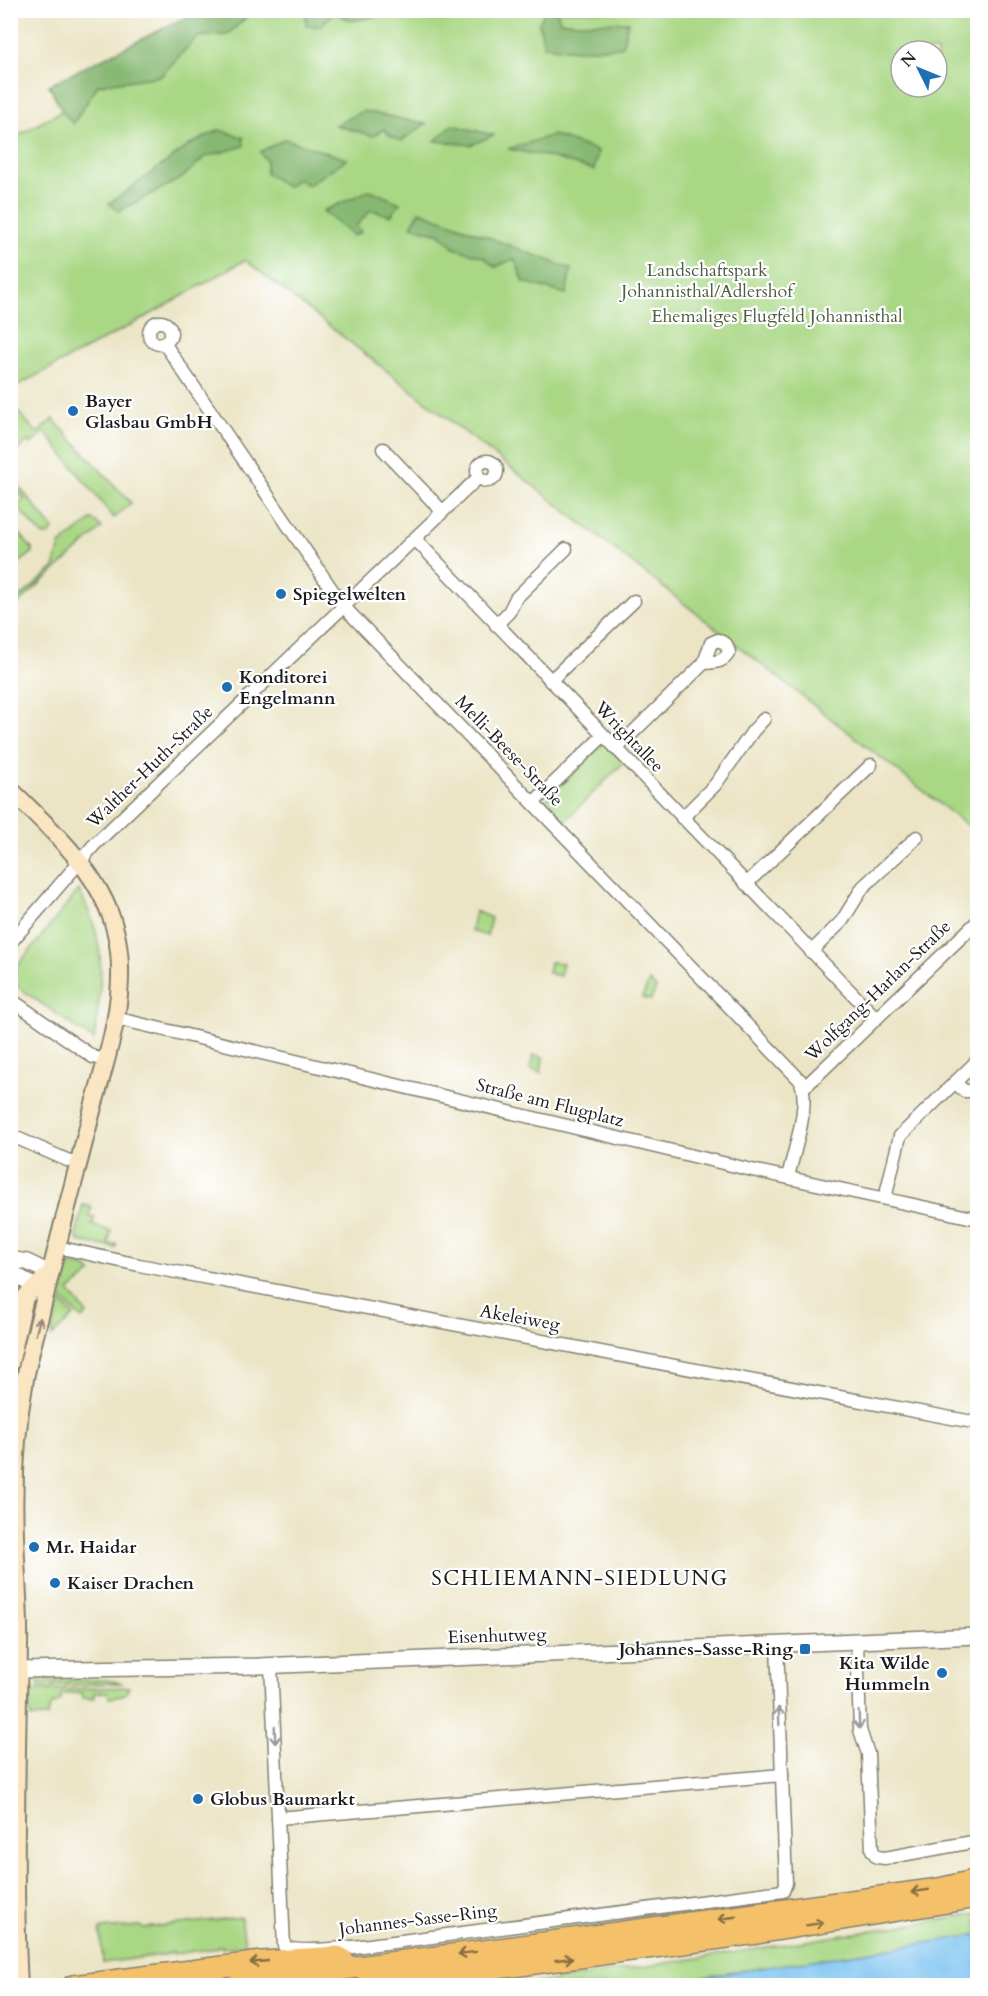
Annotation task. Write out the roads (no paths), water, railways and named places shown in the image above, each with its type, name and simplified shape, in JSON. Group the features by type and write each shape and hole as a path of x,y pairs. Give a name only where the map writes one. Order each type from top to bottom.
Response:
{"highway":[{"path":"73,1986 262,1962 338,1957 361,1976 525,1946 939,1888 978,1880"},
{"path":"236,1986 506,1967 757,1933 978,1897"},
{"path":"474,1986 481,1984 506,1967"}],"main road":[{"path":"10,789 80,860 94,880 115,926 119,948 120,980 106,1060 50,1273 20,1414 15,1530 19,1627 14,1670 16,1932 19,1986"},
{"path":"10,1364 25,1297 50,1273"}],"street":[{"name":"Melli-Beese-Straße","path":"164,344 343,606 794,1072 803,1086"},
{"path":"383,449 442,511"},
{"name":"Walther-Huth-Straße","path":"10,943 80,860 479,477"},
{"name":"Wrightallee","path":"415,539 876,1018"},
{"path":"496,625 509,612 516,598 566,549"},
{"path":"550,681 634,601"},
{"path":"616,749 704,663"},
{"path":"682,818 715,786 764,719"},
{"path":"534,803 603,736"},
{"path":"746,884 871,765"},
{"path":"811,952 842,921 863,887 917,837"},
{"name":"Wolfgang-Harlan-Straße","path":"803,1086 809,1083 978,921"},
{"path":"10,999 93,1057 106,1060"},
{"name":"Straße am Flugplatz","path":"114,1018 752,1170 978,1220"},
{"path":"885,1198 900,1136 978,1060"},
{"path":"955,1082 964,1091 978,1091"},
{"path":"788,1177 804,1102 803,1086"},
{"path":"10,1135 79,1163"},
{"name":"Akeleiweg","path":"57,1247 139,1265 978,1423"},
{"path":"10,1259 27,1262 50,1273"},
{"path":"10,1271 35,1287"},
{"name":"Eisenhutweg","path":"14,1670 272,1665 978,1636"},
{"path":"857,1641 860,1730 868,1754 872,1850 877,1857 885,1858 978,1841"},
{"name":"Johannes-Sasse-Ring","path":"272,1665 284,1946 301,1950 327,1949 783,1891 786,1884 777,1644"},
{"path":"278,1818 782,1774"}],"water":[{"path":"977,1935 977,1985 651,1985"}],"place":[{"name":"Bayer Glasbau GmbH","path":"73,411"},
{"name":"Spiegelwelten","path":"281,594"},
{"name":"Konditorei Engelmann","path":"227,687"},
{"name":"Mr. Haidar","path":"34,1547"},
{"name":"Kaiser Drachen","path":"55,1583"},
{"name":"Johannes-Sasse-Ring","path":"805,1649"},
{"name":"Kita Wilde Hummeln","path":"942,1673"},
{"name":"Globus Baumarkt","path":"198,1799"}],"district":[{"name":"SCHLIEMANN-SIEDLUNG","path":"580,1578"}],"park label":[{"name":"Landschaftspark Johannisthal/Adlershof","path":"707,280"},
{"name":"Ehemaliges Flugfeld Johannisthal","path":"777,316"}]}
